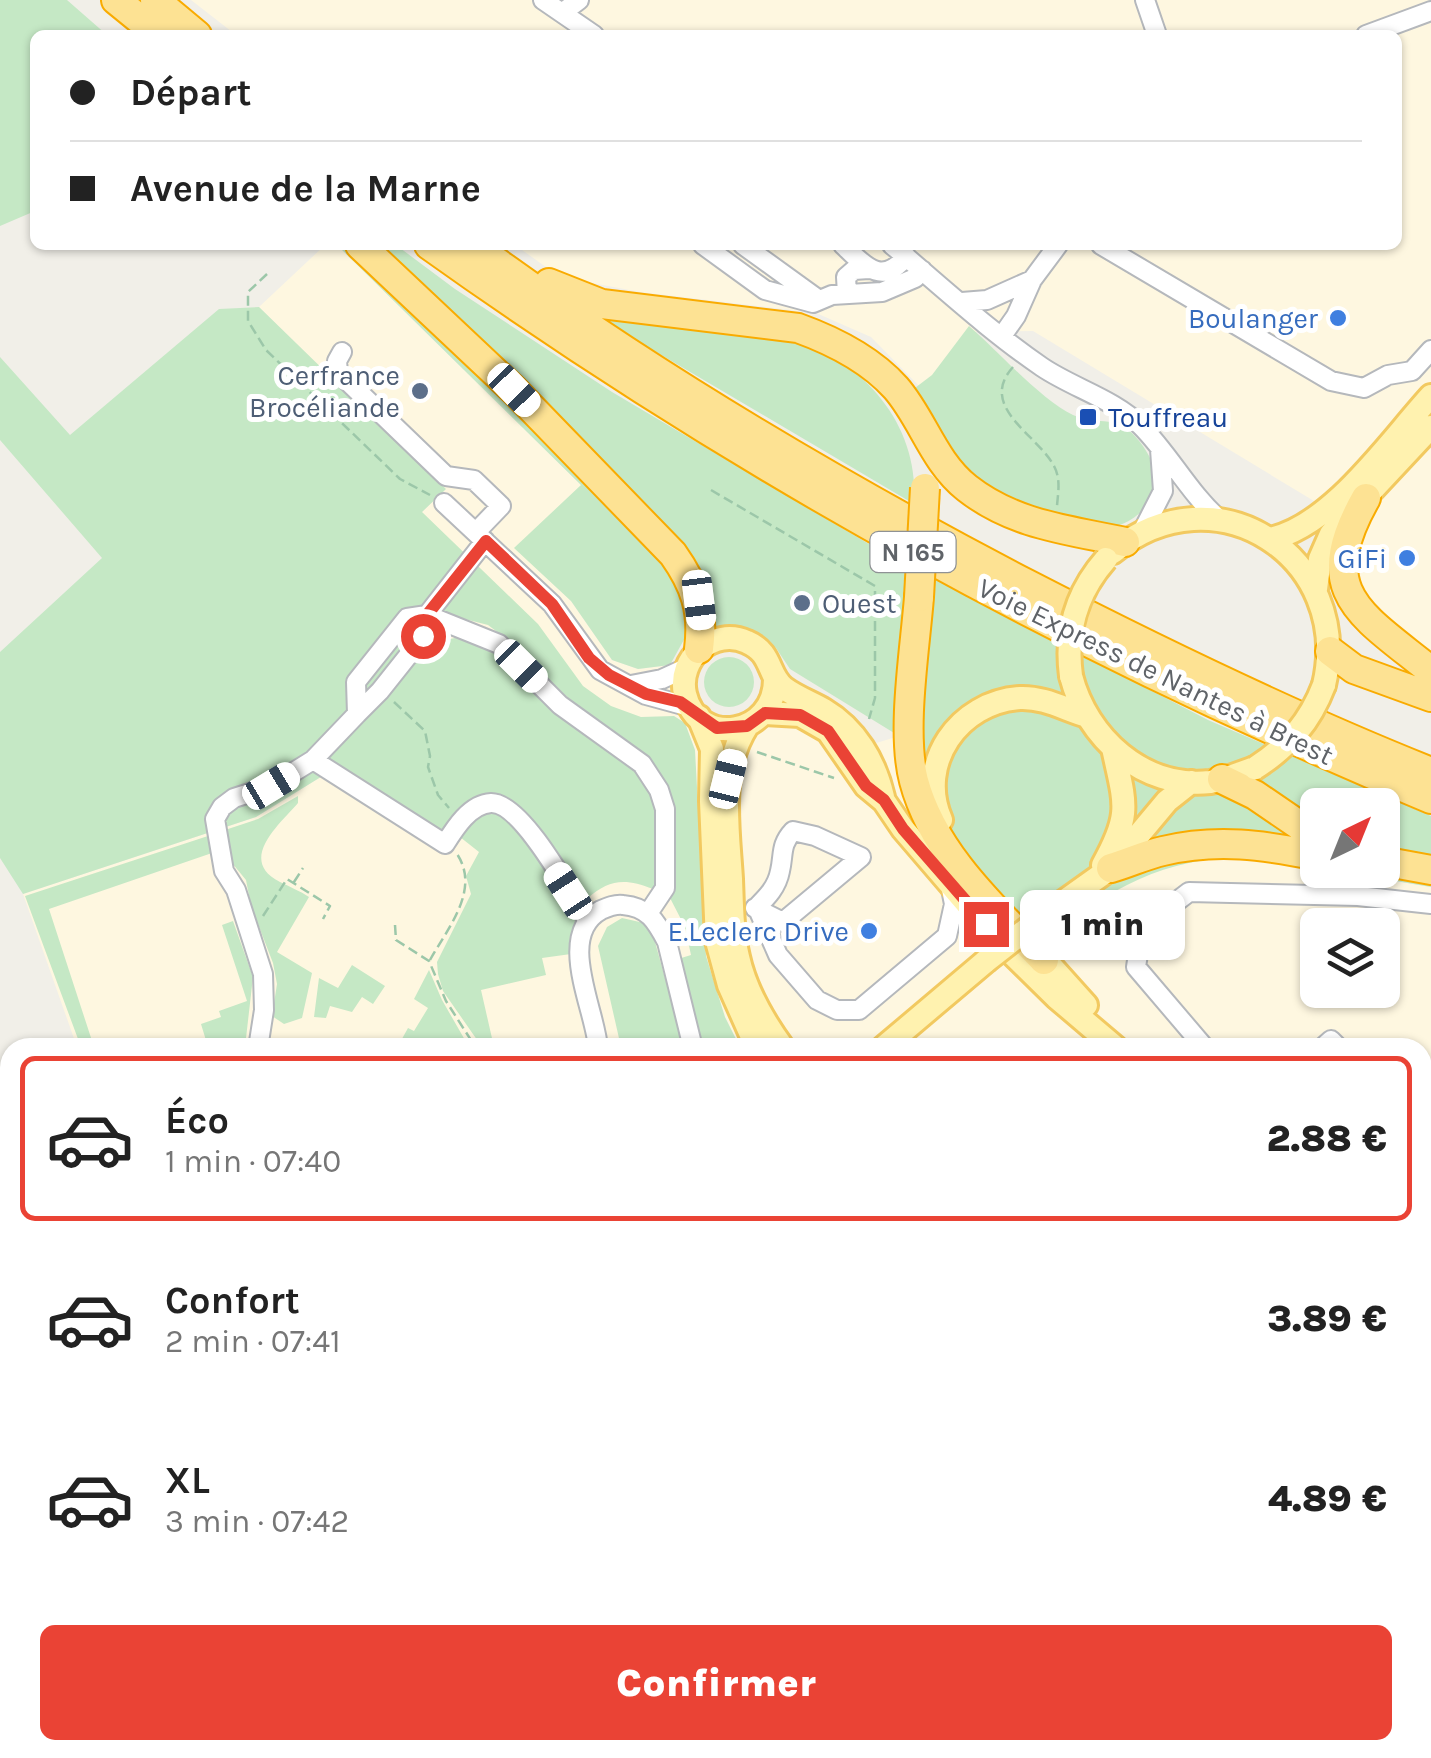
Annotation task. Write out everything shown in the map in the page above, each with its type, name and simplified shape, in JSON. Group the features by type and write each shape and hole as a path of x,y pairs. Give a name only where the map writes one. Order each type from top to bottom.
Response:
{"highway":[{"path":"94,0 127,30"},
{"path":"116,0 152,30"},
{"path":"155,0 192,30"},
{"path":"365,250 514,390 673,554 699,600 702,624 693,658"},
{"name":"Voie Express de Nantes à Brest","path":"436,250 640,389 878,532 1186,692 1431,799"},
{"name":"Voie Express de Nantes à Brest","path":"480,250 589,326 744,425 887,509 1187,665 1431,772"},
{"path":"502,250 547,282 582,298 616,306 798,328 838,344 896,388 949,472 982,499 1042,526 1124,544"},
{"path":"859,357 889,395 912,434 924,470 910,728 913,779 930,824 964,873 1044,960"},
{"path":"1366,498 1344,545 1345,586 1367,619 1431,671"},
{"path":"1330,651 1371,677 1431,697"},
{"path":"1222,779 1255,795 1300,826"},
{"path":"1111,868 1168,850 1220,842 1300,853"},
{"path":"1400,865 1431,870"}],"main road":[{"path":"1270,539 1297,531 1321,515 1431,396"},
{"path":"1316,590 1324,547 1344,517 1431,427"},
{"path":"1180,520 1220,520 1270,539 1296,561 1316,590 1327,624 1330,651 1324,685 1301,728 1280,750 1255,768 1222,779 1191,782 1147,770 1113,748 1086,716 1072,676 1072,620 1088,581 1124,544 1180,520"},
{"path":"753,1038 729,985 717,942 712,749 684,692 693,658 724,638 742,640 764,654 783,688 828,712 854,735 878,776 884,800"},
{"path":"775,678 774,697 736,750 727,796 737,956 746,982 777,1038"},
{"path":"1086,716 1033,698 991,705 968,717 954,730 938,757 934,773 936,809 952,841 1044,960 1123,1038"},
{"path":"694,712 717,728 754,730 800,715 828,731 866,786 884,800 950,884 1036,978 1105,1038"},
{"path":"1076,892 1102,866 1122,827 1124,797 1113,748"},
{"path":"896,1038 1045,915 1111,868 1167,801 1191,782"},
{"path":"973,908 1040,971 1086,1005"}],"street":[{"path":"543,0 587,30"},
{"path":"562,13 579,0"},
{"path":"1145,0 1155,30"},
{"path":"1407,18 1421,0"},
{"path":"1378,30 1431,11"},
{"path":"710,250 765,290 813,303 847,294 882,292 915,278 922,270"},
{"path":"749,250 820,300"},
{"path":"847,250 868,269"},
{"path":"1002,336 1032,280 1054,250"},
{"path":"1109,250 1331,381 1364,388 1388,375 1412,371 1431,350"},
{"path":"847,294 846,277 854,270 895,269 899,251 1024,354 1140,425 1192,492 1220,520"},
{"path":"962,302 987,300 1032,280"},
{"path":"260,1038 263,974 236,890 224,871 215,819 234,798 271,786 314,760 380,691 423,636 427,615 500,506 474,480 446,476 338,372 337,361 342,352"},
{"path":"1124,544 1163,492 1160,449"},
{"path":"444,503 552,604 600,670 646,694 694,712"},
{"path":"357,714 356,682 407,618 427,615 499,644 560,705 642,764 652,777 665,810 665,888 649,912"},
{"path":"631,685 662,679 693,658"},
{"path":"314,760 450,836 476,808 489,803 500,805 529,830 588,921"},
{"path":"732,908 757,907 783,922 860,856 815,836 793,831 782,844 780,874 772,891 757,907"},
{"path":"757,907 778,955 817,1000 837,1010 859,1010 947,936 954,904 950,884"},
{"path":"1196,1038 1136,967 1142,928 1189,892 1358,896 1431,904"},
{"path":"596,1038 579,948 588,921 604,908 618,904 649,912 667,942 691,1038"}],"path":[{"path":"267,274 248,292 248,322 266,350 400,479 444,503"},
{"path":"1024,354 1007,374 1001,394 1011,416 1054,464 1059,514"},
{"path":"711,490 875,586 875,698 869,720"},
{"path":"380,691 425,731 428,767 438,795 450,809 450,836 460,857 466,889 430,962"},
{"path":"754,730 840,781"},
{"path":"294,883 303,868"},
{"path":"395,925 396,940 430,962 446,1001 470,1038"}],"shaded area":[{"path":"191,0 1431,0 1431,654 1367,604 1349,570 1352,536 1314,501 1033,331 972,332 922,389 871,337 816,313 640,292 560,277 522,250 1402,250 1402,30 230,30"},
{"path":"320,250 342,250 582,486 515,548 571,601 612,660 638,669 670,665 684,713 752,737 770,722 794,721 844,753 899,736 998,890 1045,941 1086,907 1143,875 1192,861 1251,857 1300,865 1300,888 1400,888 1400,882 1431,887 1431,1038 74,1038 23,894 256,817 337,767 422,512 445,490 259,307"}],"green space":[{"path":"0,0 67,0 101,30 30,30 30,213 0,226"},
{"path":"342,250 403,250 612,392 869,544 1208,720 1366,788 1300,788 1300,864 1257,857 1218,858 1163,870 1091,906 1045,941 998,890 972,891 899,736 790,669 776,648 737,625 686,636 670,665 638,669 612,660 571,601 514,548 581,485"},
{"path":"259,307 446,489 422,512 538,624 583,686 611,706 641,717 674,716 685,723 695,750 706,956 736,1038 698,1038 678,959 691,955 685,927 670,898 670,793 658,769 639,749 580,709 488,625 453,616 450,639 464,636 492,647 638,773 655,804 659,882 653,889 618,882 587,899 488,798 445,832 337,767 256,817 23,894 0,858 0,652 102,558 0,440 0,357 70,435 219,309"},
{"path":"597,313 788,336 840,361 862,378 896,422 907,447 914,504 641,343"},
{"path":"969,326 1061,408 1083,418 1116,423 1140,442 1153,464 1156,480 1153,496 1133,518 1117,526 1082,527 984,488 964,474 911,391 932,375"},
{"path":"729,657 747,664 754,682 747,700 729,707 711,700 704,682 711,664"},
{"path":"298,796 298,803 273,831 262,853 267,873 309,897 277,952 312,973 302,1018 284,1024 272,1016 277,984 273,963 251,906 246,880 232,863 225,830 258,819"},
{"path":"1400,803 1431,816 1431,887 1400,882"},
{"path":"492,811 514,828 552,873 575,919 571,954 542,958 546,975 481,990 492,1038 476,1038 443,991 438,974 437,962 471,894 466,876 479,852 460,837 468,824"},
{"path":"208,836 212,853 49,909 91,1038 78,1038 25,896"},
{"path":"622,918 644,923 652,931 682,1038 619,1038 598,946 607,927"},
{"path":"233,921 253,977 246,1038 205,1038 201,1024 221,1017 219,1011 247,1001 222,925"},
{"path":"352,965 385,986 373,1004 362,997 352,1012 330,1006 326,1018 314,1017 319,978 338,988"},
{"path":"429,970 464,1038 402,1038 408,1028 414,1031 428,1008 414,999"}],"place":[{"name":"Boulanger","path":"1338,318"},
{"name":"Cerfrance Brocéliande","path":"420,391"},
{"name":"Touffreau","path":"1088,417"},
{"name":"GiFi","path":"1407,558"},
{"name":"Ouest","path":"802,603"},
{"name":"E.Leclerc Drive","path":"869,931"}],"route":[{"path":"423,636 427,615 486,541 552,604 600,670 646,694 680,702 717,728 738,729 765,713 800,715 828,731 866,786 884,800 903,829 986,924"}]}
